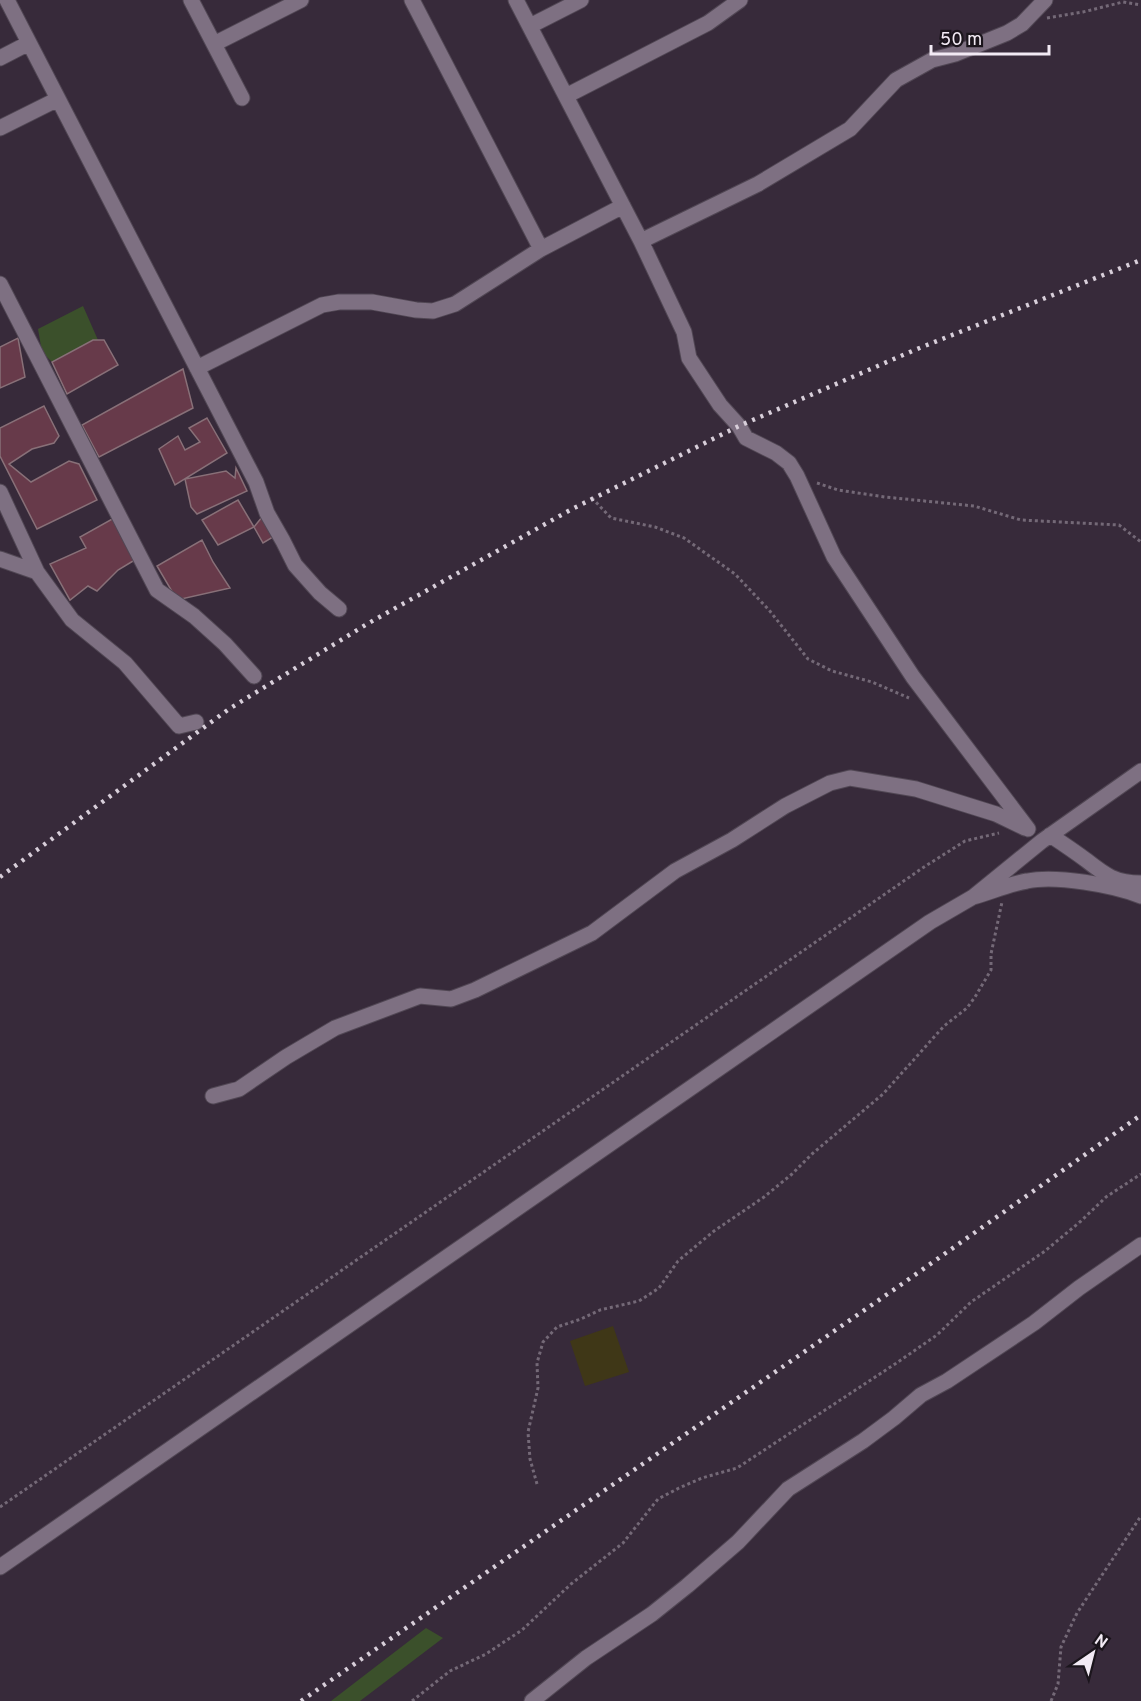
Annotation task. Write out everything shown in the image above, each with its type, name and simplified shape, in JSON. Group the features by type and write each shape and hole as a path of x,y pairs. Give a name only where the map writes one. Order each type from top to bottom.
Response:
{"street":[{"path":"7,0 256,482 267,513 295,565 320,593 339,609"},
{"path":"191,0 242,98"},
{"path":"214,44 301,0"},
{"path":"412,0 541,249"},
{"path":"516,0 641,241 684,332 689,358 720,405 746,438 776,453 789,463 834,557 930,700 1028,829"},
{"path":"530,26 581,0"},
{"path":"566,96 708,23 740,0"},
{"path":"641,241 758,184 850,129 896,80 915,69 1007,33 1022,24 1045,0"},
{"path":"0,58 29,43"},
{"path":"0,128 58,99"},
{"path":"197,368 322,305 339,302 372,302 433,311 456,304 541,249 622,206"},
{"path":"0,284 157,590 194,616 225,644 254,676"},
{"path":"0,492 37,572 72,620 124,663 179,726 196,722"},
{"path":"0,558 37,572"},
{"path":"0,1568 930,922 973,897 1066,824 1141,771"},
{"path":"213,1096 239,1089 286,1057 335,1028 420,996 451,999 475,990 592,933 675,871 732,840 784,807 830,783 850,778 916,789 996,814 1028,829"},
{"path":"1050,836 1100,872 1124,883 1141,883"},
{"path":"973,897 1028,880 1064,880 1098,885 1141,896"},
{"path":"532,1701 586,1658 652,1614 696,1578 738,1542 788,1489 863,1441 921,1395 1034,1323 1141,1245"}],"path":[{"path":"1030,15 1050,19 1123,2 1141,5"},
{"path":"797,476 838,490 974,506 1022,520 1119,525 1141,542"},
{"path":"592,498 611,518 655,527 684,538 735,574 808,659 832,671 872,682 919,703 930,700"},
{"path":"0,1507 924,867 965,841 993,833 1028,829"},
{"path":"537,1484 530,1459 528,1432 538,1388 537,1363 543,1342 557,1327 600,1310 639,1301 659,1287 678,1261 714,1231 764,1197 883,1094 944,1026 967,1008 991,970 991,954 1001,910 1003,888"},
{"path":"412,1701 450,1671 486,1654 522,1630 571,1584 623,1543 658,1499 702,1478 737,1468 767,1450 937,1335 971,1302 1045,1251 1106,1197 1141,1174"},
{"path":"1051,1701 1058,1684 1061,1647 1077,1612 1141,1516"}],"green space":[{"path":"83,306 98,340 52,362 42,352 38,329"},
{"path":"426,1628 443,1638 360,1701 331,1701"}],"sand":[{"path":"613,1326 629,1372 585,1386 570,1341"}],"building":[{"path":"18,338 25,377 0,388 0,347"},
{"path":"93,340 104,340 118,365 67,394 52,362"},
{"path":"183,369 193,408 99,457 82,425"},
{"path":"44,406 59,436 54,443 32,449 9,464 31,482 69,461 79,464 97,500 37,529 0,456 0,428"},
{"path":"207,418 227,453 175,485 159,449 178,436 185,450 200,442 189,428"},
{"path":"236,468 247,491 197,514 191,507 185,479 226,471 235,478"},
{"path":"238,500 254,527 218,545 202,520"},
{"path":"262,517 273,537 263,543 254,527"},
{"path":"114,518 131,547 133,561 118,570 97,591 88,586 70,600 50,564 86,548 80,537"},
{"path":"202,540 230,588 177,600 157,566"}],"railway":[{"path":"0,877 229,709 367,624 572,509 739,426 917,349 1141,260"},
{"path":"301,1701 902,1284 1141,1115"}]}
